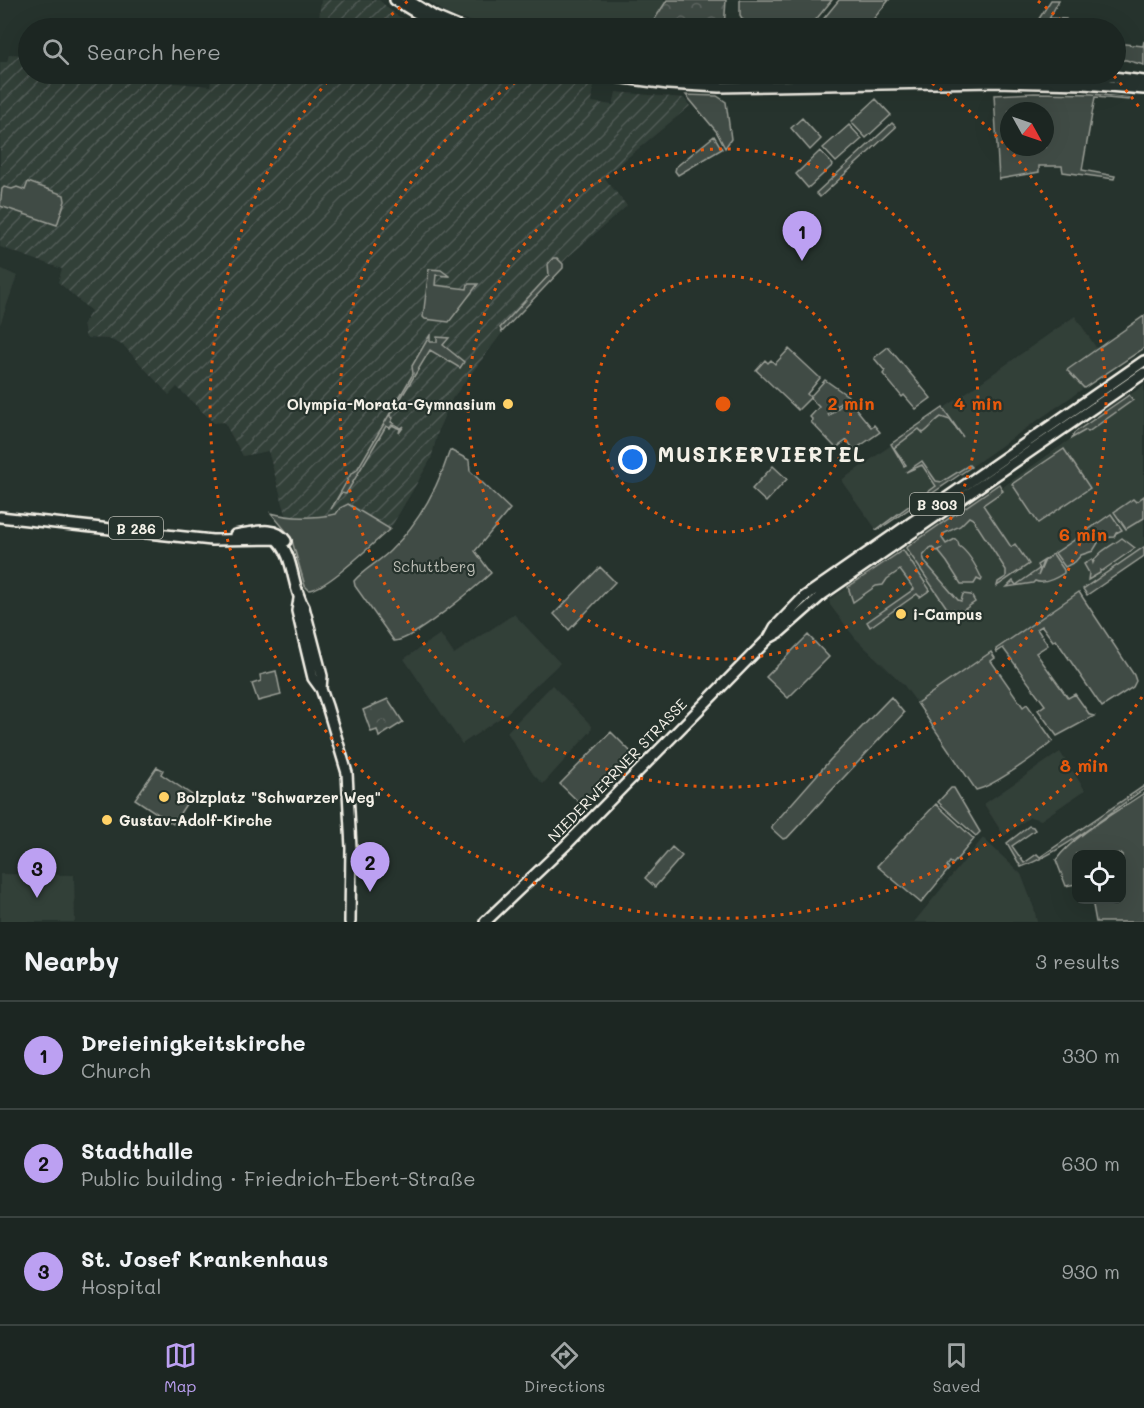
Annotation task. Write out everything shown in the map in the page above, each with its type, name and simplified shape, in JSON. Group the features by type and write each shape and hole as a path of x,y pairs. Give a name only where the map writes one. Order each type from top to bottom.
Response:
{"main road":[{"path":"395,0 425,18"},
{"path":"408,0 437,18"},
{"path":"1126,79 1144,81"},
{"path":"668,84 719,87 894,84"},
{"path":"1084,84 1144,89"},
{"name":"NIEDERWERRNER STRASSE","path":"485,922 566,845 769,638 775,627 804,597 1144,361"},
{"name":"NIEDERWERRNER STRASSE","path":"769,638 780,632 823,594 1144,373"},
{"path":"1000,472 999,467 1005,458"},
{"name":"B 286","path":"0,514 206,535 273,535 278,532 285,539 286,553 299,599 297,611 313,678 321,689 347,773 351,848 350,922"}],"shaded area":[{"path":"321,0 379,0 402,18 319,18"},
{"path":"427,0 667,0 655,18 460,18 447,14"},
{"path":"9,54 18,54 18,84 210,86 210,84 594,84 592,102 613,105 616,92 684,98 690,106 604,177 627,206 569,256 499,329 502,333 452,399 439,428 431,459 390,529 348,504 336,514 287,518 268,451 243,456 224,422 214,423 177,387 169,395 124,346 109,339 86,338 83,325 91,311 58,282 62,269 0,247 0,62 7,62"},
{"path":"0,268 17,276 0,325"},
{"path":"1075,316 1097,349 1068,370 1084,388 968,469 876,529 842,482 843,479"},
{"path":"1144,385 1144,547 917,703 903,684 855,638 830,605 829,600 998,483 1003,487 1072,438 1074,433"},
{"path":"514,614 560,663 506,714 462,744 404,659 440,634 454,654"},
{"path":"552,685 592,726 591,731 543,784 533,774 507,732"},
{"path":"1060,752 1085,790 1041,820 1030,817 1004,836 984,804"},
{"path":"983,838 1021,874 1037,922 914,922"},
{"path":"0,874 74,875 75,922 0,922"}],"green space":[{"path":"667,0 726,0 725,18 655,18"},
{"path":"740,0 832,0 817,18 742,18"},
{"path":"839,0 889,0 874,18 824,18"},
{"path":"1051,0 1059,0 1050,18 1039,18"},
{"path":"1144,41 1144,65 1126,60 1126,44 1143,46"},
{"path":"1092,94 1130,98 1129,100 1095,97 1082,170 1115,176 1114,179 1063,172 1062,166 1039,166 1039,172 999,179 994,95"},
{"path":"686,95 717,96 726,102 731,139 725,148 716,131"},
{"path":"876,99 891,115 866,138 851,122"},
{"path":"802,118 821,139 810,150 791,128"},
{"path":"892,123 896,127 820,197 816,193"},
{"path":"849,125 862,139 836,162 823,148"},
{"path":"714,136 722,149 678,175 675,171 676,167"},
{"path":"820,151 833,165 808,188 796,174"},
{"path":"28,182 64,195 65,201 57,225 0,206 4,187 12,189 17,187 25,190"},
{"path":"553,258 557,258 563,264 563,268 502,332 500,328 549,275 548,264"},
{"path":"429,269 441,270 449,276 436,275 435,285 467,289 468,284 478,284 449,322 423,317"},
{"path":"1144,316 1144,348 1084,388 1067,370"},
{"path":"430,335 430,342 437,342 437,337 449,338 443,345 464,362 460,368 430,350 390,416 393,418 391,422 401,428 404,426 399,433 400,429 392,425 390,428 386,426 346,494 341,493 331,509 351,474 357,470 413,374 412,366"},
{"path":"888,347 931,398 916,409 904,395 902,397 883,374 885,371 874,358"},
{"path":"789,349 820,378 807,394 810,397 825,380 848,396 828,414 829,416 848,399 871,427 874,425 880,432 854,450 847,440 836,448 811,422 813,420 810,417 819,407 810,398 798,410 756,370 765,360 768,363 771,360 775,364"},
{"path":"1129,395 1133,400 1088,432 1086,430 1072,438 1074,433"},
{"path":"943,408 963,437 950,420 941,417 928,430 923,433 919,429 894,448 906,465 904,466 891,444"},
{"path":"1064,449 1090,488 1038,523 1012,484"},
{"name":"Schuttberg","path":"450,450 469,460 470,471 510,509 475,551 491,573 428,624 394,641 355,586 354,581 390,551 410,529 433,491"},
{"path":"922,461 936,481 942,482 969,465 971,467 876,530 936,486 922,465 906,472"},
{"path":"773,466 787,479 766,502 752,489"},
{"path":"999,484 1003,491 983,505 1011,547 1015,544 1029,564 997,586 998,582 1006,577 1006,570 973,519 969,517 960,526 943,534 942,538 946,544 955,539 958,542 975,565 981,581 977,579 974,584 961,584 939,552 941,549 937,551 931,547 923,556 925,562 958,600 961,601 963,594 971,595 975,602 959,613 953,609 949,611 906,548"},
{"path":"1144,496 1144,518 1126,529 1114,512 1133,499 1136,502"},
{"path":"348,504 390,529 338,574 317,588 309,590 305,586 291,537 271,513 295,517 320,516 336,514 340,508"},
{"path":"1111,514 1122,530 1114,537 1093,537 1088,530"},
{"path":"1085,533 1098,543 1093,551 1081,555 1075,562 1065,567 1055,553"},
{"path":"1122,538 1135,548 1088,580 1089,573 1084,564 1092,559 1093,563 1102,552"},
{"path":"1144,547 1144,556 1087,595 1083,589"},
{"path":"903,550 930,590 920,597 917,594 870,627 867,622 914,589 900,570 887,579 883,585 876,586 853,602 848,587"},
{"path":"1053,554 1064,573 1046,582 1035,581 1007,587 1013,581 1016,585 1039,569 1037,565 1043,561 1038,576 1045,560"},
{"path":"600,567 615,582 569,630 554,614"},
{"path":"1079,592 1136,681 1133,687 1102,707 1056,640 1053,641 1042,626 1037,629 1048,645 1036,653 1068,698 1075,694 1090,715 1094,716 1057,736 1038,710 1045,705 1003,648 997,652 996,649"},
{"path":"808,635 829,657 788,698 766,677"},
{"path":"991,652 995,658 991,661 1023,707 1027,704 1053,741 1004,776 976,790 917,703"},
{"path":"276,671 281,695 258,701 252,684 261,681 260,675"},
{"path":"891,697 904,713 787,838 783,839 772,829 772,826 830,760"},
{"path":"388,699 403,722 379,737 377,730 371,732 363,710"},
{"path":"611,732 635,756 585,808 560,784"},
{"name":"Bolzplatz \"Schwarzer Weg\"","path":"157,767 163,770 161,774 192,795 173,824 135,799"},
{"path":"1144,786 1144,789 1085,832 1053,852 1021,867 1007,843 1029,826 1033,827 1035,830 1012,846 1024,863 1037,854 1040,857"},
{"path":"951,788 954,788 980,832 976,836 938,802"},
{"path":"1144,793 1144,922 1096,922 1093,904 1126,904 1126,850 1072,850 1072,885 1066,886 1056,860 1074,842"},
{"path":"936,804 974,839 953,864 950,862 947,866 949,869 921,903 877,866"},
{"path":"672,847 682,856 655,887 645,878"}],"place":[{"name":"Dreieinigkeitskirche","path":"802,261"},
{"name":"Olympia-Morata-Gymnasium","path":"508,404"},
{"name":"i-Campus","path":"901,614"},
{"name":"Bolzplatz \"Schwarzer Weg\"","path":"164,797"},
{"name":"Gustav-Adolf-Kirche","path":"107,820"},
{"name":"Stadthalle","path":"370,892"},
{"name":"St. Josef Krankenhaus","path":"37,898"}],"district":[{"name":"MUSIKERVIERTEL","path":"762,453"}]}
